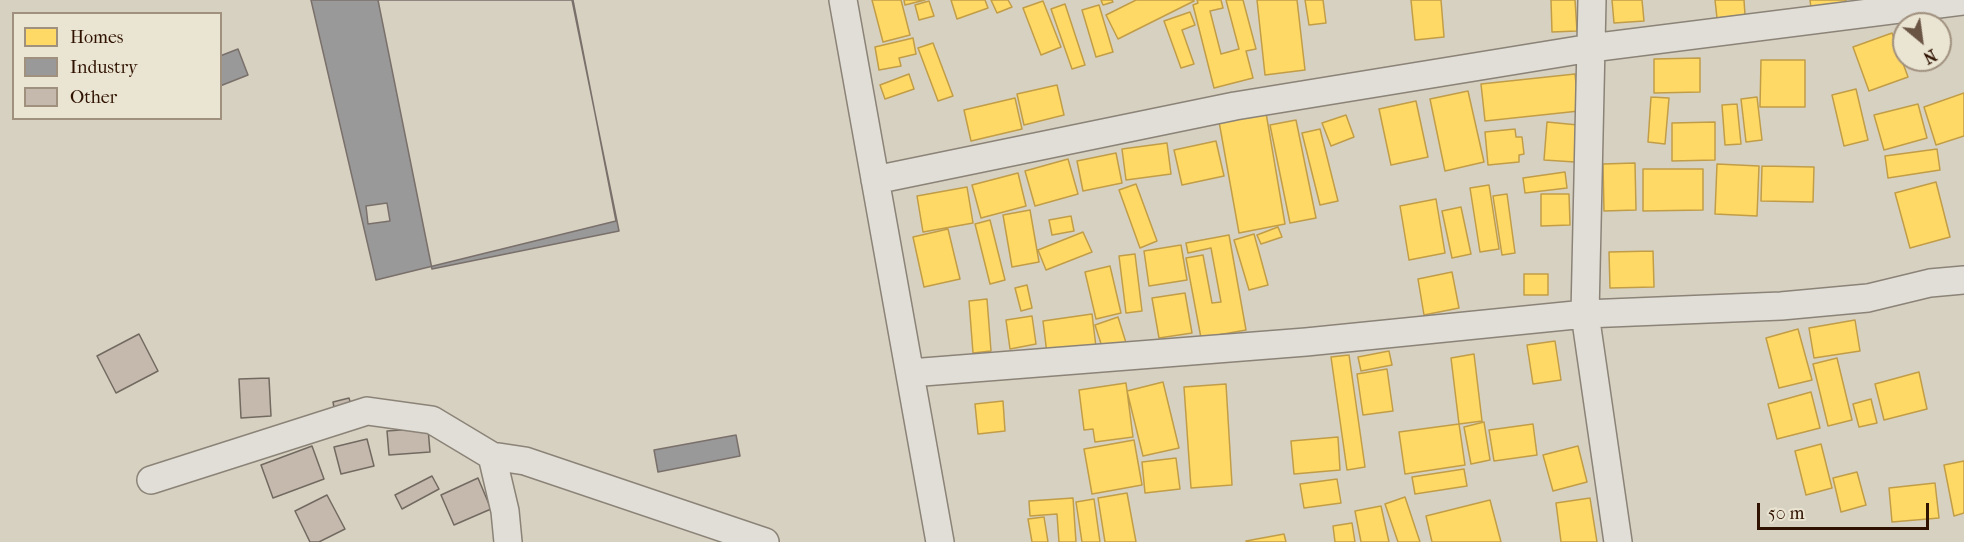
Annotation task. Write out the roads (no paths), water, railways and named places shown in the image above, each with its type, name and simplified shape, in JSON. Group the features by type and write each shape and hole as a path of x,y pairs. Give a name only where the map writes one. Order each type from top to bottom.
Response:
{"street":[{"path":"843,0 940,542"},
{"path":"1592,0 1585,314 1618,542"},
{"path":"875,180 1235,106 1591,48 1964,1"},
{"path":"910,373 1306,342 1585,314 1803,304 1868,298 1930,283 1964,280"},
{"path":"152,480 367,411 432,420 492,456 525,461 765,542"},
{"path":"492,456 505,511 508,542"}]}
